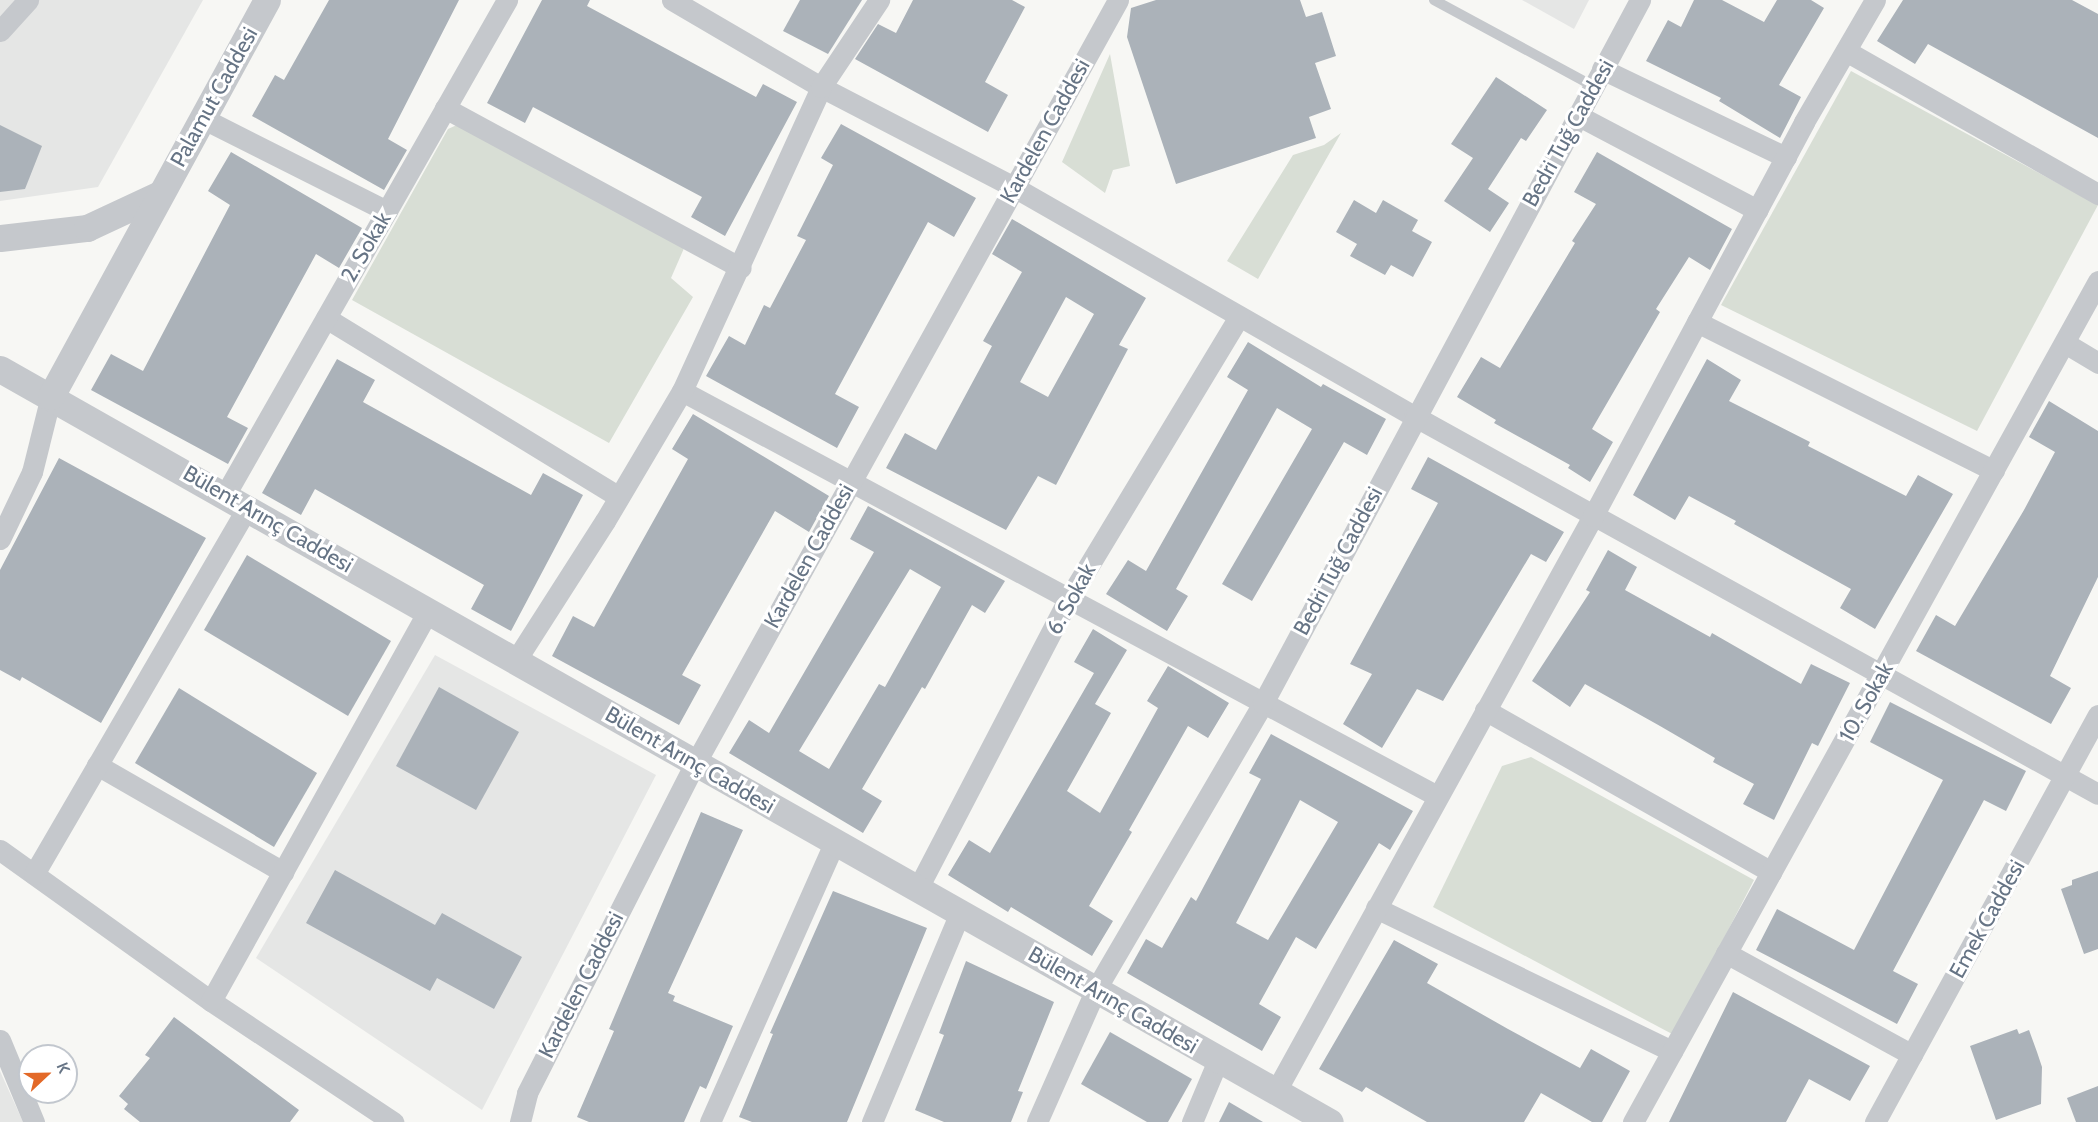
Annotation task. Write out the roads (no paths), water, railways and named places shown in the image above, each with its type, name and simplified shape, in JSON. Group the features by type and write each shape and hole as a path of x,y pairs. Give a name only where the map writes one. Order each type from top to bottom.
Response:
{"street":[{"path":"0,30 28,0"},
{"name":"Palamut Caddesi","path":"51,396 267,0"},
{"name":"2. Sokak","path":"34,874 97,765 236,501 326,318 507,0"},
{"path":"672,0 820,87 1014,187 1414,416 2098,794"},
{"path":"516,660 682,391 741,268 820,87 879,0"},
{"name":"Kardelen Caddesi","path":"520,1122 527,1093 696,762 1118,0"},
{"name":"Bedri Tuğ Caddesi","path":"1037,1122 1096,989 1263,703 1414,416 1640,0"},
{"path":"1276,1091 1593,516 1786,157 1875,0"},
{"path":"1845,51 2098,194"},
{"path":"1597,78 1786,157"},
{"path":"446,108 741,268"},
{"path":"1577,115 1757,210"},
{"path":"202,118 387,211"},
{"path":"0,238 87,228 160,194"},
{"name":"10. Sokak","path":"1633,1122 2098,281"},
{"name":"6. Sokak","path":"918,888 1068,600 1239,317"},
{"path":"326,318 618,496"},
{"path":"1697,322 1994,471"},
{"path":"2065,343 2098,363"},
{"name":"Bülent Arınç Caddesi","path":"0,369 1330,1122"},
{"path":"682,391 849,483 1437,796"},
{"path":"0,539 32,472 51,396"},
{"path":"211,1001 429,610"},
{"path":"1485,710 1771,872"},
{"name":"Emek Caddesi","path":"1875,1122 2098,715"},
{"path":"97,765 283,872"},
{"path":"710,1122 834,843"},
{"path":"0,849 211,1001 393,1122"},
{"path":"1376,908 1672,1051"},
{"path":"872,1122 960,913"},
{"path":"1726,953 1912,1055"},
{"path":"0,1040 34,1122"},
{"path":"1192,1122 1218,1060"}],"lane":[{"path":"1434,0 1597,78"}]}
